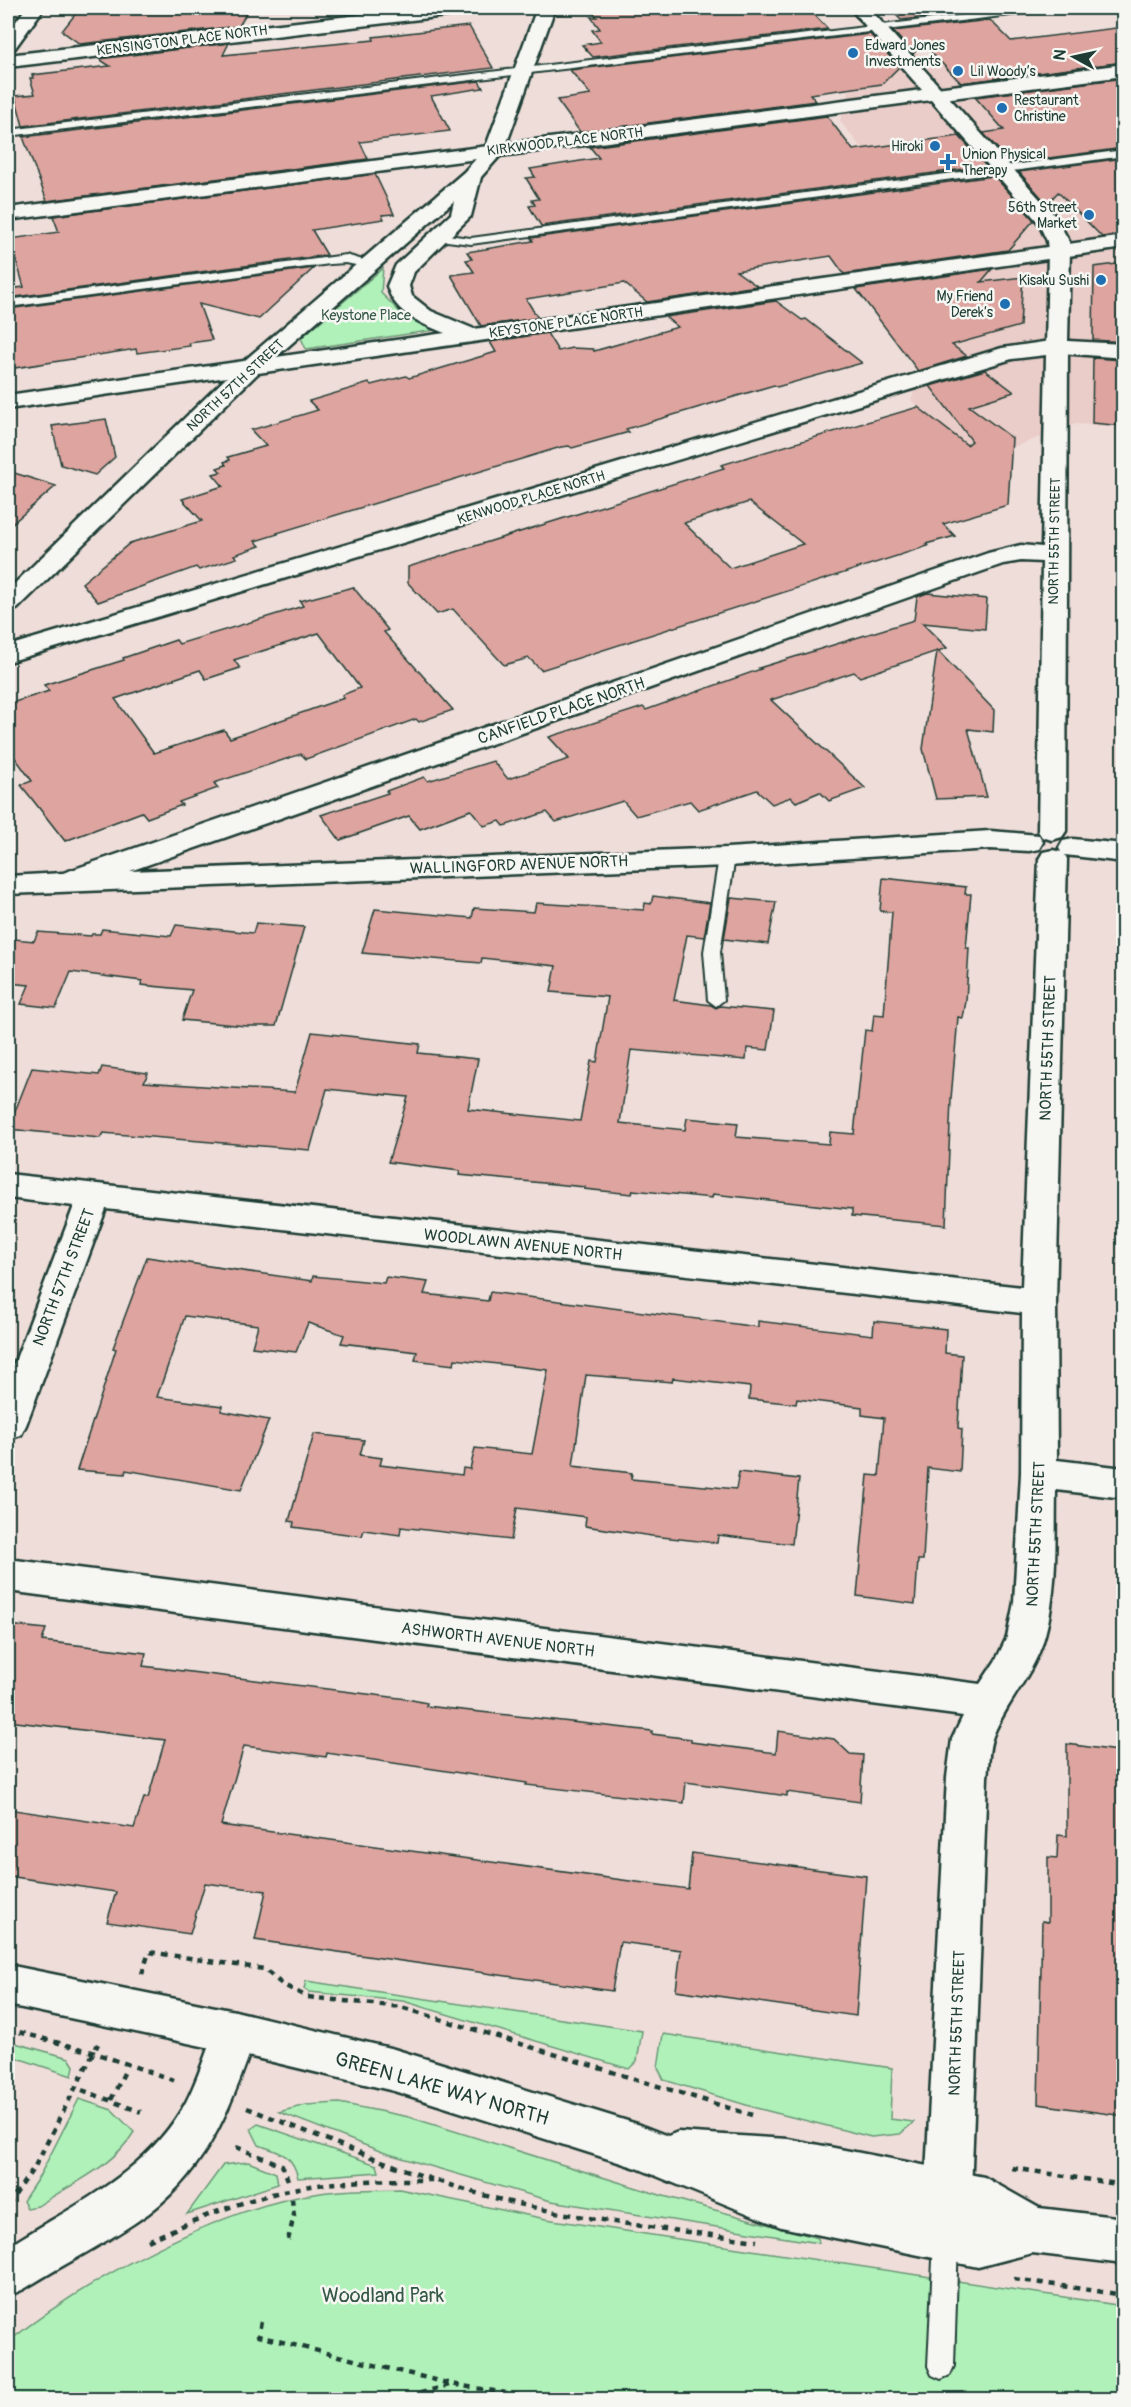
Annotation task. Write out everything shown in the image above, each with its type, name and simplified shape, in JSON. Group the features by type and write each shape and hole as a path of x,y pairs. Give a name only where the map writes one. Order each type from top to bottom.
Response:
{"street":[{"path":"8,44 34,8"},
{"path":"277,28 288,8"},
{"name":"KENSINGTON PLACE NORTH","path":"8,61 463,8"},
{"name":"NORTH 57TH STREET","path":"8,604 252,367 471,176 494,151 546,8"},
{"path":"859,8 1048,220 1058,241 1059,251"},
{"name":"KIRKWOOD PLACE NORTH","path":"8,214 1124,70"},
{"name":"NORTH 57TH STREET","path":"471,176 461,216 404,270 398,286 402,300 423,316 472,336"},
{"name":"KEYSTONE PLACE NORTH","path":"8,402 1124,242"},
{"name":"NORTH 55TH STREET","path":"948,2193 966,1777 972,1739 989,1702 1011,1671 1026,1636 1033,1602 1039,1473 1039,1302 1052,845 1053,555 1059,251"},
{"name":"KENWOOD PLACE NORTH","path":"8,654 1010,353 1057,346 1124,351"},
{"name":"CANFIELD PLACE NORTH","path":"71,881 997,558 1021,553 1053,555"},
{"name":"WALLINGFORD AVENUE NORTH","path":"8,885 727,857 990,840 1124,853"},
{"name":"WOODLAWN AVENUE NORTH","path":"8,1186 1039,1302"},
{"name":"NORTH 57TH STREET","path":"8,1425 94,1196"},
{"path":"1039,1473 1124,1483"},
{"name":"ASHWORTH AVENUE NORTH","path":"8,1575 989,1702"},
{"name":"GREEN LAKE WAY NORTH","path":"8,1985 235,2032 394,2070 637,2146 647,2152 781,2204 978,2244 1032,2230 1124,2241"},
{"path":"8,2273 141,2190 170,2163 194,2131 213,2095 235,2032"},
{"name":"GREEN LAKE WAY NORTH","path":"647,2152 789,2161 984,2200 1032,2230"}],"lane":[{"path":"8,133 1044,8"},
{"path":"439,237 471,241 1124,153"},
{"path":"8,304 330,260 346,259 370,264"},
{"path":"716,1000 712,952 727,857"},
{"path":"940,2366 946,2239"}],"path":[{"path":"145,1970 149,1952 264,1970 282,1984 308,1997 401,2007 663,2089"},
{"path":"8,2029 148,2070"},
{"path":"8,2202 32,2172 51,2139 92,2052"},
{"path":"111,2100 125,2071"},
{"path":"82,2090 141,2112"},
{"path":"265,2115 440,2180 549,2211 765,2242"},
{"path":"236,2147 282,2165 288,2180"},
{"path":"1008,2168 1124,2185"},
{"path":"139,2245 212,2214 290,2190 327,2184 382,2180 440,2180"},
{"path":"288,2240 294,2216 292,2199"},
{"path":"1012,2279 1124,2295"},
{"path":"261,2322 258,2336 451,2384 548,2400"},
{"path":"397,2400 451,2384"}],"shaded area":[{"path":"847,33 937,59 992,52 1037,92 1088,147 1123,152 1123,427 1076,424 983,458 911,400 929,352 984,277 968,248 915,185 885,177 840,121 850,88 807,38"}],"green space":[{"name":"Keystone Place","path":"383,268 381,293 403,315 436,330 306,349 301,338"},
{"path":"306,1981 642,2031 637,2061 629,2069 403,2001 309,1992 304,1989"},
{"path":"663,2034 892,2068 890,2119 914,2122 900,2134 871,2137 756,2108 664,2080 658,2068"},
{"path":"8,2041 69,2058 74,2066 72,2076 8,2055"},
{"path":"79,2099 112,2110 134,2132 125,2145 103,2165 38,2206 27,2208 23,2201 40,2175"},
{"path":"339,2103 409,2117 660,2195 818,2238 819,2243 551,2201 385,2153 279,2112 306,2105"},
{"path":"258,2124 377,2165 379,2172 298,2178 289,2159 279,2152 259,2145 251,2129"},
{"path":"248,2162 276,2173 278,2184 187,2214 223,2165"},
{"name":"Woodland Park","path":"399,2189 546,2219 1123,2306 1123,2399 8,2400 8,2342 75,2294 115,2271 199,2230 241,2213 282,2201 350,2190"}],"building":[{"path":"80,8 249,8 239,26 80,44 62,31"},
{"path":"590,8 808,8 828,29 593,57 582,45 601,42 592,30 600,29 591,17 597,17"},
{"path":"889,8 978,8 981,11 901,20"},
{"path":"990,20 1011,41 1124,27 1124,62 961,83 923,44 913,54 893,31"},
{"path":"469,26 493,68 23,126 15,96 35,94 30,78 33,78 32,75 110,66 99,59 229,43 223,55 374,40 373,37"},
{"path":"870,34 899,67 882,84 810,94 816,101 580,132 557,100 591,95 570,70"},
{"path":"1124,78 1124,148 1011,163 983,133 1004,130 975,97"},
{"path":"479,81 483,88 431,96 450,131 360,142 368,159 47,201 23,137"},
{"path":"827,116 853,150 959,136 986,166 541,226 529,206 535,205 532,200 539,199 526,178 535,177 530,169 599,158 590,147"},
{"path":"1124,158 1124,234 1102,237 1058,192 1047,204 1019,172"},
{"path":"375,174 394,214 382,215 384,219 312,230 327,255 8,298 8,289 24,287 10,239 59,232 53,216"},
{"path":"994,176 1034,220 1008,250 844,274 831,256 736,271 757,286 647,302 624,283 526,299 538,318 481,326 451,275 474,272 466,260 472,259 467,252 533,241 531,238"},
{"path":"1124,263 1124,342 1093,340 1094,267"},
{"path":"314,268 259,319 199,304 212,340 189,343 190,346 137,353 136,349 8,369 8,309"},
{"path":"992,269 981,282 1023,277 1020,326 952,345 967,356 918,371 856,289"},
{"path":"776,301 802,320 806,319 862,363 777,387 774,385 626,429 629,432 572,448 561,447 277,533 255,541 260,546 234,555 237,558 199,570 196,567 98,602 82,583 130,543 202,521 182,499 223,486 213,474 221,472 217,468 226,465 224,462 230,460 228,457 266,446 251,430 318,410 309,401 369,383 371,385 406,376 409,378 496,352 490,342 547,333 558,351 572,348 593,349 594,351 678,327 665,317"},
{"path":"1093,358 1124,360 1124,426 1092,423"},
{"path":"985,370 1014,392 969,406 1012,438 1008,505 943,524 955,536 541,670 529,658 504,665 453,609 437,614 408,583 408,567 724,468 721,465 918,407 967,445 972,441 930,386","holes":["749,502 803,544 730,568 684,523"]},
{"path":"106,419 115,457 95,475 61,465 52,426"},
{"path":"8,471 56,486 8,527"},
{"path":"353,587 388,630 384,632 453,710 419,722 416,719 306,759 301,754 214,783 218,788 179,802 182,805 147,818 142,812 65,841 21,785 32,781 8,748 8,704 49,691 44,685 124,660 123,658 176,640 179,644 303,606 300,601","holes":["319,633 360,688 342,695 344,698 230,738 224,730 154,753 115,699 200,670 206,679 240,668 234,660"]},
{"path":"927,593 987,599 985,629 922,623 947,648 938,651 994,710 993,732 968,729 987,797 936,799 923,749 937,651 860,677 854,672 771,700 865,788 829,801 820,792 796,802 791,797 772,804 757,790 698,810 690,801 636,816 623,801 556,822 547,812 504,826 500,821 484,826 471,810 420,829 409,816 340,840 321,815 388,793 386,791 424,777 428,781 493,761 508,779 569,759 549,737 643,707 646,710 761,669 759,668 914,620 917,597"},
{"path":"883,878 966,887 965,894 971,894 966,948 969,948 966,1001 963,1018 958,1017 951,1099 946,1225 852,1216 852,1209 713,1194 712,1198 633,1190 632,1194 584,1189 585,1187 459,1175 460,1171 388,1162 408,1097 327,1089 310,1150 103,1133 100,1138 8,1129 32,1068 99,1075 102,1067 148,1073 144,1082 295,1092 312,1032 420,1044 418,1053 478,1059 468,1109 580,1121 591,1061 597,1062 608,997 551,992 556,966 482,958 481,963 362,953 375,909 472,918 474,908 534,912 536,903 644,910 645,903 651,904 653,896 710,903 704,937 687,935 674,1000 711,1005 716,1008 720,1006 774,1011 768,1050 747,1048 746,1060 631,1050 620,1123 685,1130 687,1118 738,1123 736,1137 829,1144 830,1132 854,1134 865,1030 872,1031 874,1014 884,1015 892,912 880,911"},
{"path":"731,898 776,902 768,944 724,939"},
{"path":"256,923 304,927 276,1026 246,1026 182,1020 192,990 141,985 142,981 71,972 56,1008 21,1004 29,985 8,983 8,955 14,939 34,941 38,932 91,936 100,934 102,929 171,936 176,925 253,933"},
{"path":"147,1257 312,1281 313,1276 384,1283 386,1277 428,1282 424,1294 488,1301 490,1292 758,1327 758,1321 873,1335 874,1321 946,1329 945,1353 962,1355 958,1428 962,1429 960,1472 928,1468 923,1560 918,1560 915,1604 857,1596 868,1475 879,1476 884,1418 862,1415 862,1407 797,1399 796,1404 749,1399 750,1387 673,1378 672,1382 586,1375 573,1466 632,1473 631,1479 736,1489 739,1472 799,1479 792,1544 718,1535 717,1543 652,1536 585,1526 586,1517 517,1508 511,1540 401,1527 400,1535 364,1530 362,1536 293,1527 294,1522 289,1521 314,1434 364,1440 360,1455 382,1458 380,1465 462,1475 463,1468 470,1469 475,1448 532,1454 548,1370 455,1359 454,1365 415,1360 417,1352 341,1343 344,1335 308,1323 296,1352 252,1347 258,1325 185,1316 157,1397 222,1406 221,1411 269,1420 241,1490 126,1470 125,1474 77,1470 116,1349 113,1348"},
{"path":"8,1625 46,1629 42,1641 146,1653 143,1666 407,1699 427,1703 426,1706 652,1731 652,1734 691,1739 691,1742 776,1753 778,1731 834,1739 850,1754 863,1755 860,1802 787,1792 787,1796 686,1782 684,1803 526,1785 527,1783 327,1753 326,1757 244,1746 221,1825 688,1889 692,1853 866,1876 856,2016 676,1990 681,1950 620,1942 612,1991 255,1940 266,1891 205,1883 190,1934 107,1922 116,1892 8,1876 8,1809 134,1828 144,1798 148,1798 165,1740 8,1721"},
{"path":"1067,1744 1124,1752 1124,2116 1038,2104 1042,1921 1048,1922 1048,1857 1057,1858 1058,1835 1067,1836"}],"place":[{"name":"Edward Jones Investments","path":"853,53"},
{"name":"Lil Woody’s","path":"958,71"},
{"name":"Restaurant Christine","path":"1002,108"},
{"name":"Hiroki","path":"935,146"},
{"name":"Union Physical Therapy","path":"948,162"},
{"name":"56th Street Market","path":"1089,215"},
{"name":"Kisaku Sushi","path":"1101,280"},
{"name":"My Friend Derek’s","path":"1005,304"}]}
